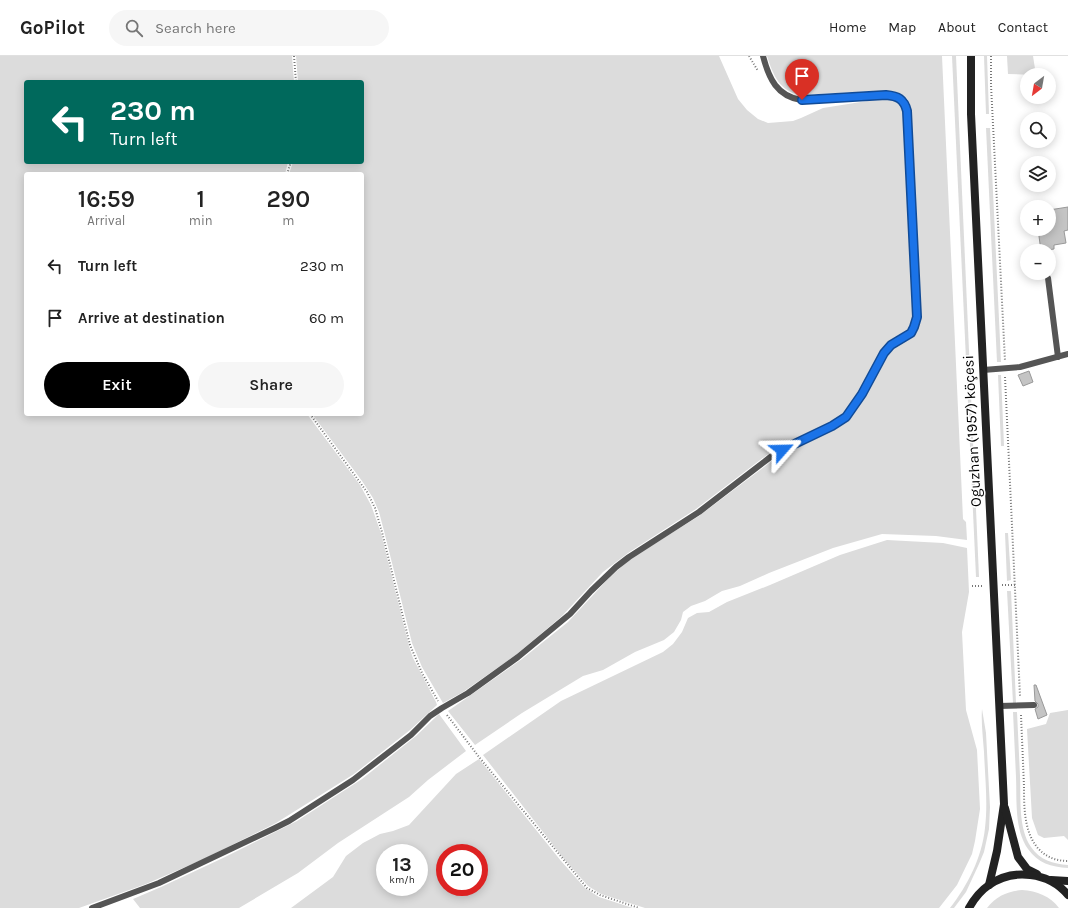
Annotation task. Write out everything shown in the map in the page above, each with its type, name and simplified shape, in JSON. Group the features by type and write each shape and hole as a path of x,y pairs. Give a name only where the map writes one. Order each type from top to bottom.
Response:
{"main road":[{"name":"Oguzhan (1957) köçesi","path":"971,56 971,114 1004,804 997,851 989,885"},
{"name":"Oguzhan (1957) köçesi","path":"1004,804 1018,857 1027,869 1049,880"},
{"path":"969,908 981,892 989,885 1003,878 1018,874 1029,874 1049,880 1068,882"},
{"path":"1049,880 1058,885 1068,895"}],"lane":[{"path":"92,908 159,883 220,855 289,821 353,780 411,735 430,716 468,693 548,633 629,557 699,512 773,455 840,422 846,417 856,403 888,348 911,333 917,317 918,306 907,111 901,99 895,96 886,95 802,100 791,99 784,95 775,86 768,72 763,56"},
{"path":"1048,280 1058,357"},
{"path":"983,370 1020,367 1068,354"},
{"path":"999,706 1034,706"}],"path":[{"path":"294,56 296,80"},
{"path":"991,56 1024,805 1030,835 1039,850 1051,859 1068,861"},
{"path":"311,416 367,492 375,508 410,645 422,673 442,708 479,757 587,888 600,895 639,908"}],"shaded area":[{"path":"0,56 292,56 294,80 24,80 24,164 288,164 286,172 24,172 24,416 308,416 360,485 371,505 381,533 409,646 413,658 437,705 410,730 354,774 276,823 206,858 146,884 79,908 0,908"},
{"path":"296,56 719,56 738,99 747,110 758,119 768,123 793,121 823,108 886,98 893,99 900,103 904,111 915,315 912,325 909,331 890,341 884,347 860,390 838,419 772,451 696,509 628,553 603,572 562,616 517,654 463,692 443,703 422,667 412,643 379,512 373,498 313,416 364,416 364,172 290,172 292,164 364,164 364,80 298,80"},
{"path":"767,56 942,56 963,519 966,522 967,540 936,536 882,534 833,548 740,586 722,591 705,601 691,606 683,612 681,620 674,632 664,640 635,652 603,670 583,676 522,713 475,745 448,711 522,659 568,622 608,579 630,559 699,516 784,452 840,426 849,419 857,409 889,354 899,344 908,340 913,335 920,321 911,111 909,101 903,95 884,92 801,95 794,93 778,82"},
{"path":"952,56 956,56 979,577 976,577"},
{"path":"984,56 987,56 989,114 986,114"},
{"path":"1007,56 1033,56 1035,68 1020,68 1020,74 1008,74"},
{"path":"986,128 990,128 1001,362 997,362"},
{"path":"998,375 1001,375 1004,446 1001,446"},
{"path":"1005,533 1008,533 1011,580 1007,581"},
{"path":"887,540 943,543 967,548 969,592 962,632 966,710 977,750 980,809 972,854 957,885 939,908 645,908 601,894 588,886 564,859 483,755 561,701 663,652 673,644 682,632 688,618 697,613 709,612 727,602 840,555"},
{"path":"1007,591 1011,591 1016,703 1013,703"},
{"path":"982,709 986,733 990,807 989,829 984,852 966,892 954,908 950,908 963,890 973,870 981,850 983,839 986,819 986,800"},
{"path":"1068,710 1068,840 1064,836 1044,838 1038,835 1032,818 1027,729 1046,724 1050,713"},
{"path":"1013,712 1017,712 1021,813 1024,831 1031,847 1038,855 1057,864 1068,865 1068,868 1056,867 1036,858 1028,849 1020,832 1017,814"},
{"path":"439,714 466,751 428,780 409,797 338,843 298,873 239,908 140,908 133,899 223,858 297,821 362,779 416,736"},
{"path":"479,759 561,861 585,888 599,897 633,908 291,908 333,877 346,856 363,843 380,834 409,825 456,774"},
{"path":"1022,890 1043,895 1052,900 1059,908 987,908 994,900 1003,895"}],"building":[{"path":"1068,207 1068,230 1064,231 1066,243 1056,245 1040,244 1039,236 1056,236 1056,209"},
{"path":"1029,371 1033,382 1023,386 1018,375"},
{"path":"1034,685 1036,685 1047,715 1038,719 1035,709 1038,707 1038,704 1035,701"}],"route":[{"path":"782,450 840,422 846,417 862,394 884,353 891,345 911,333 917,317 918,306 906,106 901,99 895,96 886,95 802,100"}]}
